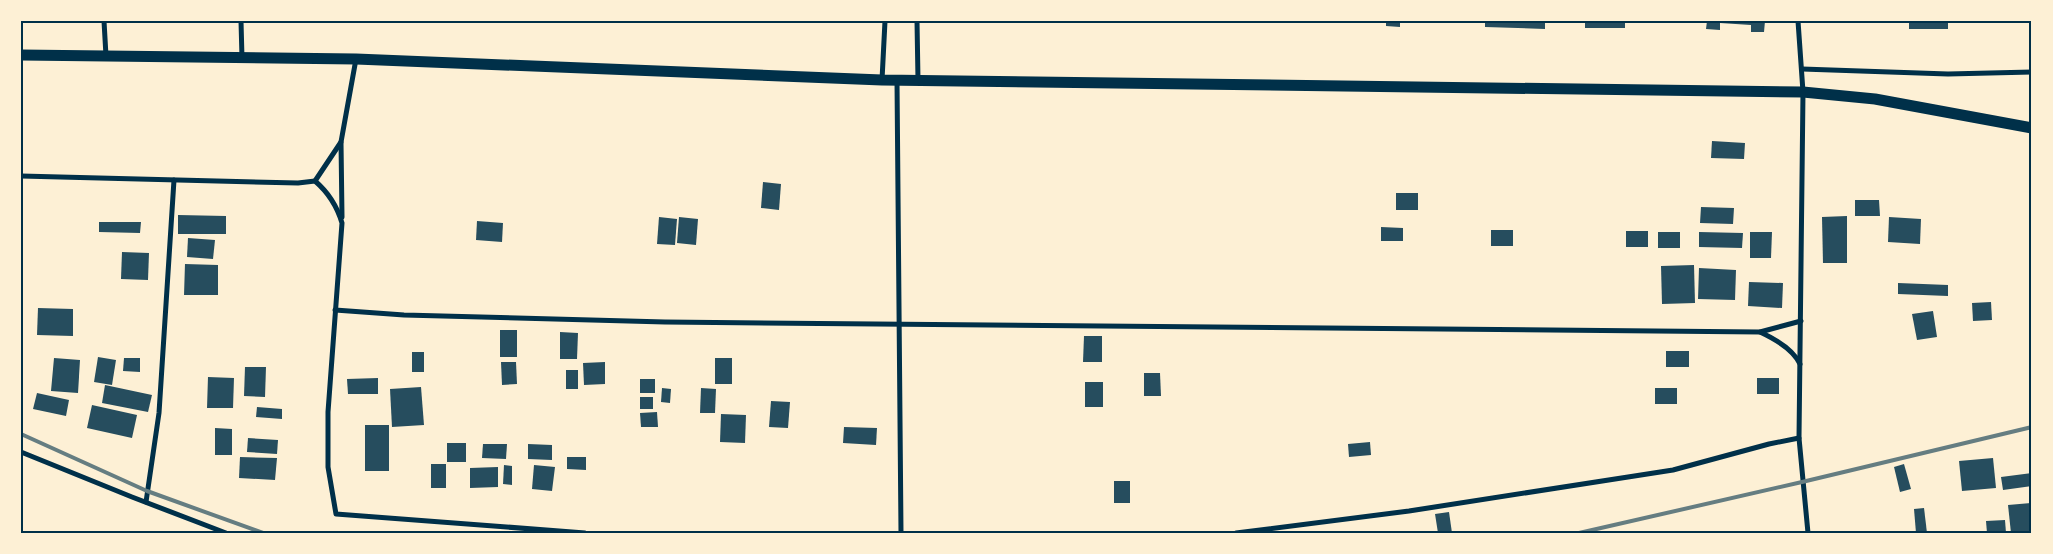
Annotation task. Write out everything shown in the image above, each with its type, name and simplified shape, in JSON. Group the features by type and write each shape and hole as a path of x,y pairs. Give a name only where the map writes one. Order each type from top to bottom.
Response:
{"highway":[{"path":"21,55 356,59 882,80 1803,92 1875,99 2032,128"}],"street":[{"path":"104,21 106,57"},
{"path":"241,21 242,58"},
{"path":"882,80 885,21"},
{"path":"917,21 918,80"},
{"path":"1798,21 1803,92 1799,438 1808,533"},
{"path":"356,59 341,142 342,223 328,412 328,467 336,514 584,533"},
{"path":"1802,69 1948,74 2032,72"},
{"path":"897,80 901,533"},
{"path":"315,182 341,142"},
{"path":"21,176 315,182 330,196 342,223"},
{"path":"146,502 159,413 174,180"},
{"path":"335,310 404,315 665,322 1760,332 1801,321"},
{"path":"1760,332 1780,342 1797,358 1800,365"},
{"path":"1236,533 1400,513 1673,470 1769,444 1799,438"},
{"path":"21,452 226,533"}],"building":[{"path":"1386,21 1400,21 1400,27 1386,26"},
{"path":"1485,21 1545,21 1545,29 1485,27"},
{"path":"1585,21 1625,21 1625,28 1585,28"},
{"path":"1707,21 1765,21 1764,32 1751,32 1751,25 1720,23 1720,30 1706,29"},
{"path":"1909,21 1948,21 1948,29 1909,29"},
{"path":"1712,141 1745,143 1744,159 1711,158"},
{"path":"763,182 781,184 779,210 761,208"},
{"path":"1396,193 1418,193 1418,210 1396,210"},
{"path":"1855,200 1879,200 1880,216 1855,216"},
{"path":"1701,207 1734,208 1733,224 1700,223"},
{"path":"178,215 226,216 226,234 178,234"},
{"path":"1847,216 1847,263 1823,263 1822,217"},
{"path":"659,217 677,219 675,245 657,244"},
{"path":"679,217 698,219 696,245 677,243"},
{"path":"1889,217 1921,219 1920,244 1888,242"},
{"path":"477,221 503,223 502,242 476,240"},
{"path":"99,222 141,222 140,233 99,232"},
{"path":"1381,227 1403,228 1403,241 1381,241"},
{"path":"1491,230 1513,230 1513,246 1491,246"},
{"path":"1626,231 1648,231 1648,247 1626,247"},
{"path":"1658,232 1680,232 1680,248 1658,248"},
{"path":"1699,232 1743,233 1742,248 1699,247"},
{"path":"1750,232 1772,232 1771,258 1750,258"},
{"path":"188,238 215,240 213,259 187,257"},
{"path":"122,252 149,253 148,280 121,279"},
{"path":"185,264 218,265 218,295 184,295"},
{"path":"1694,265 1695,303 1662,304 1661,266"},
{"path":"1699,268 1736,270 1735,300 1698,299"},
{"path":"1749,282 1783,283 1782,308 1748,306"},
{"path":"1898,283 1948,285 1948,296 1898,294"},
{"path":"1991,302 1992,320 1973,321 1972,303"},
{"path":"38,308 73,309 73,336 37,335"},
{"path":"1933,311 1937,337 1917,340 1912,314"},
{"path":"500,330 517,330 517,357 500,357"},
{"path":"560,332 578,333 577,359 560,359"},
{"path":"1084,336 1102,336 1102,362 1083,362"},
{"path":"1666,351 1689,351 1689,367 1666,367"},
{"path":"412,352 424,352 424,372 412,372"},
{"path":"98,357 116,360 112,385 94,382"},
{"path":"54,358 80,360 78,393 51,391"},
{"path":"124,358 140,358 140,372 123,371"},
{"path":"715,358 732,358 732,384 715,384"},
{"path":"501,362 516,362 517,384 502,385"},
{"path":"605,362 605,384 584,385 583,363"},
{"path":"245,367 266,367 265,397 244,396"},
{"path":"566,370 578,370 578,389 566,389"},
{"path":"1144,373 1160,373 1161,396 1144,396"},
{"path":"208,377 234,378 233,408 207,408"},
{"path":"378,378 378,394 348,394 347,379"},
{"path":"1757,378 1779,378 1779,394 1757,394"},
{"path":"640,379 655,379 655,393 640,393"},
{"path":"1085,382 1103,382 1103,407 1085,407"},
{"path":"105,385 152,395 148,412 102,403"},
{"path":"421,387 424,425 392,427 390,389"},
{"path":"662,388 671,389 670,403 661,402"},
{"path":"701,388 716,389 715,413 700,413"},
{"path":"1655,388 1677,388 1677,404 1655,404"},
{"path":"37,393 69,400 66,416 33,409"},
{"path":"640,397 653,397 653,409 640,409"},
{"path":"771,401 790,402 788,428 769,427"},
{"path":"92,405 137,415 132,438 87,428"},
{"path":"257,407 282,409 282,419 256,417"},
{"path":"657,412 658,427 641,427 640,413"},
{"path":"721,414 746,415 745,443 720,442"},
{"path":"365,425 389,425 389,471 365,471"},
{"path":"844,427 877,428 876,445 843,443"},
{"path":"215,428 232,429 232,455 215,455"},
{"path":"248,438 278,440 277,454 247,452"},
{"path":"1370,442 1371,455 1349,457 1348,444"},
{"path":"447,443 466,443 466,462 447,462"},
{"path":"483,444 507,444 506,459 482,458"},
{"path":"528,444 552,445 552,460 528,459"},
{"path":"240,457 277,458 275,480 239,478"},
{"path":"567,457 586,457 586,470 567,469"},
{"path":"1993,458 1996,488 1962,491 1959,461"},
{"path":"431,464 446,464 446,488 431,488"},
{"path":"1904,464 1911,489 1900,492 1894,467"},
{"path":"504,465 512,466 512,485 503,484"},
{"path":"534,465 555,467 552,491 532,489"},
{"path":"498,467 498,487 470,488 470,468"},
{"path":"2032,473 2032,486 2003,490 2001,477"},
{"path":"1114,481 1130,481 1130,503 1114,503"},
{"path":"2031,503 2032,533 2011,533 2008,505"},
{"path":"1924,508 1927,533 1916,533 1914,509"},
{"path":"1449,512 1452,533 1438,533 1435,514"},
{"path":"2005,520 2006,533 1987,533 1986,521"}],"railway":[{"path":"1579,533 2032,427"},
{"path":"21,434 147,491 263,533"}]}
